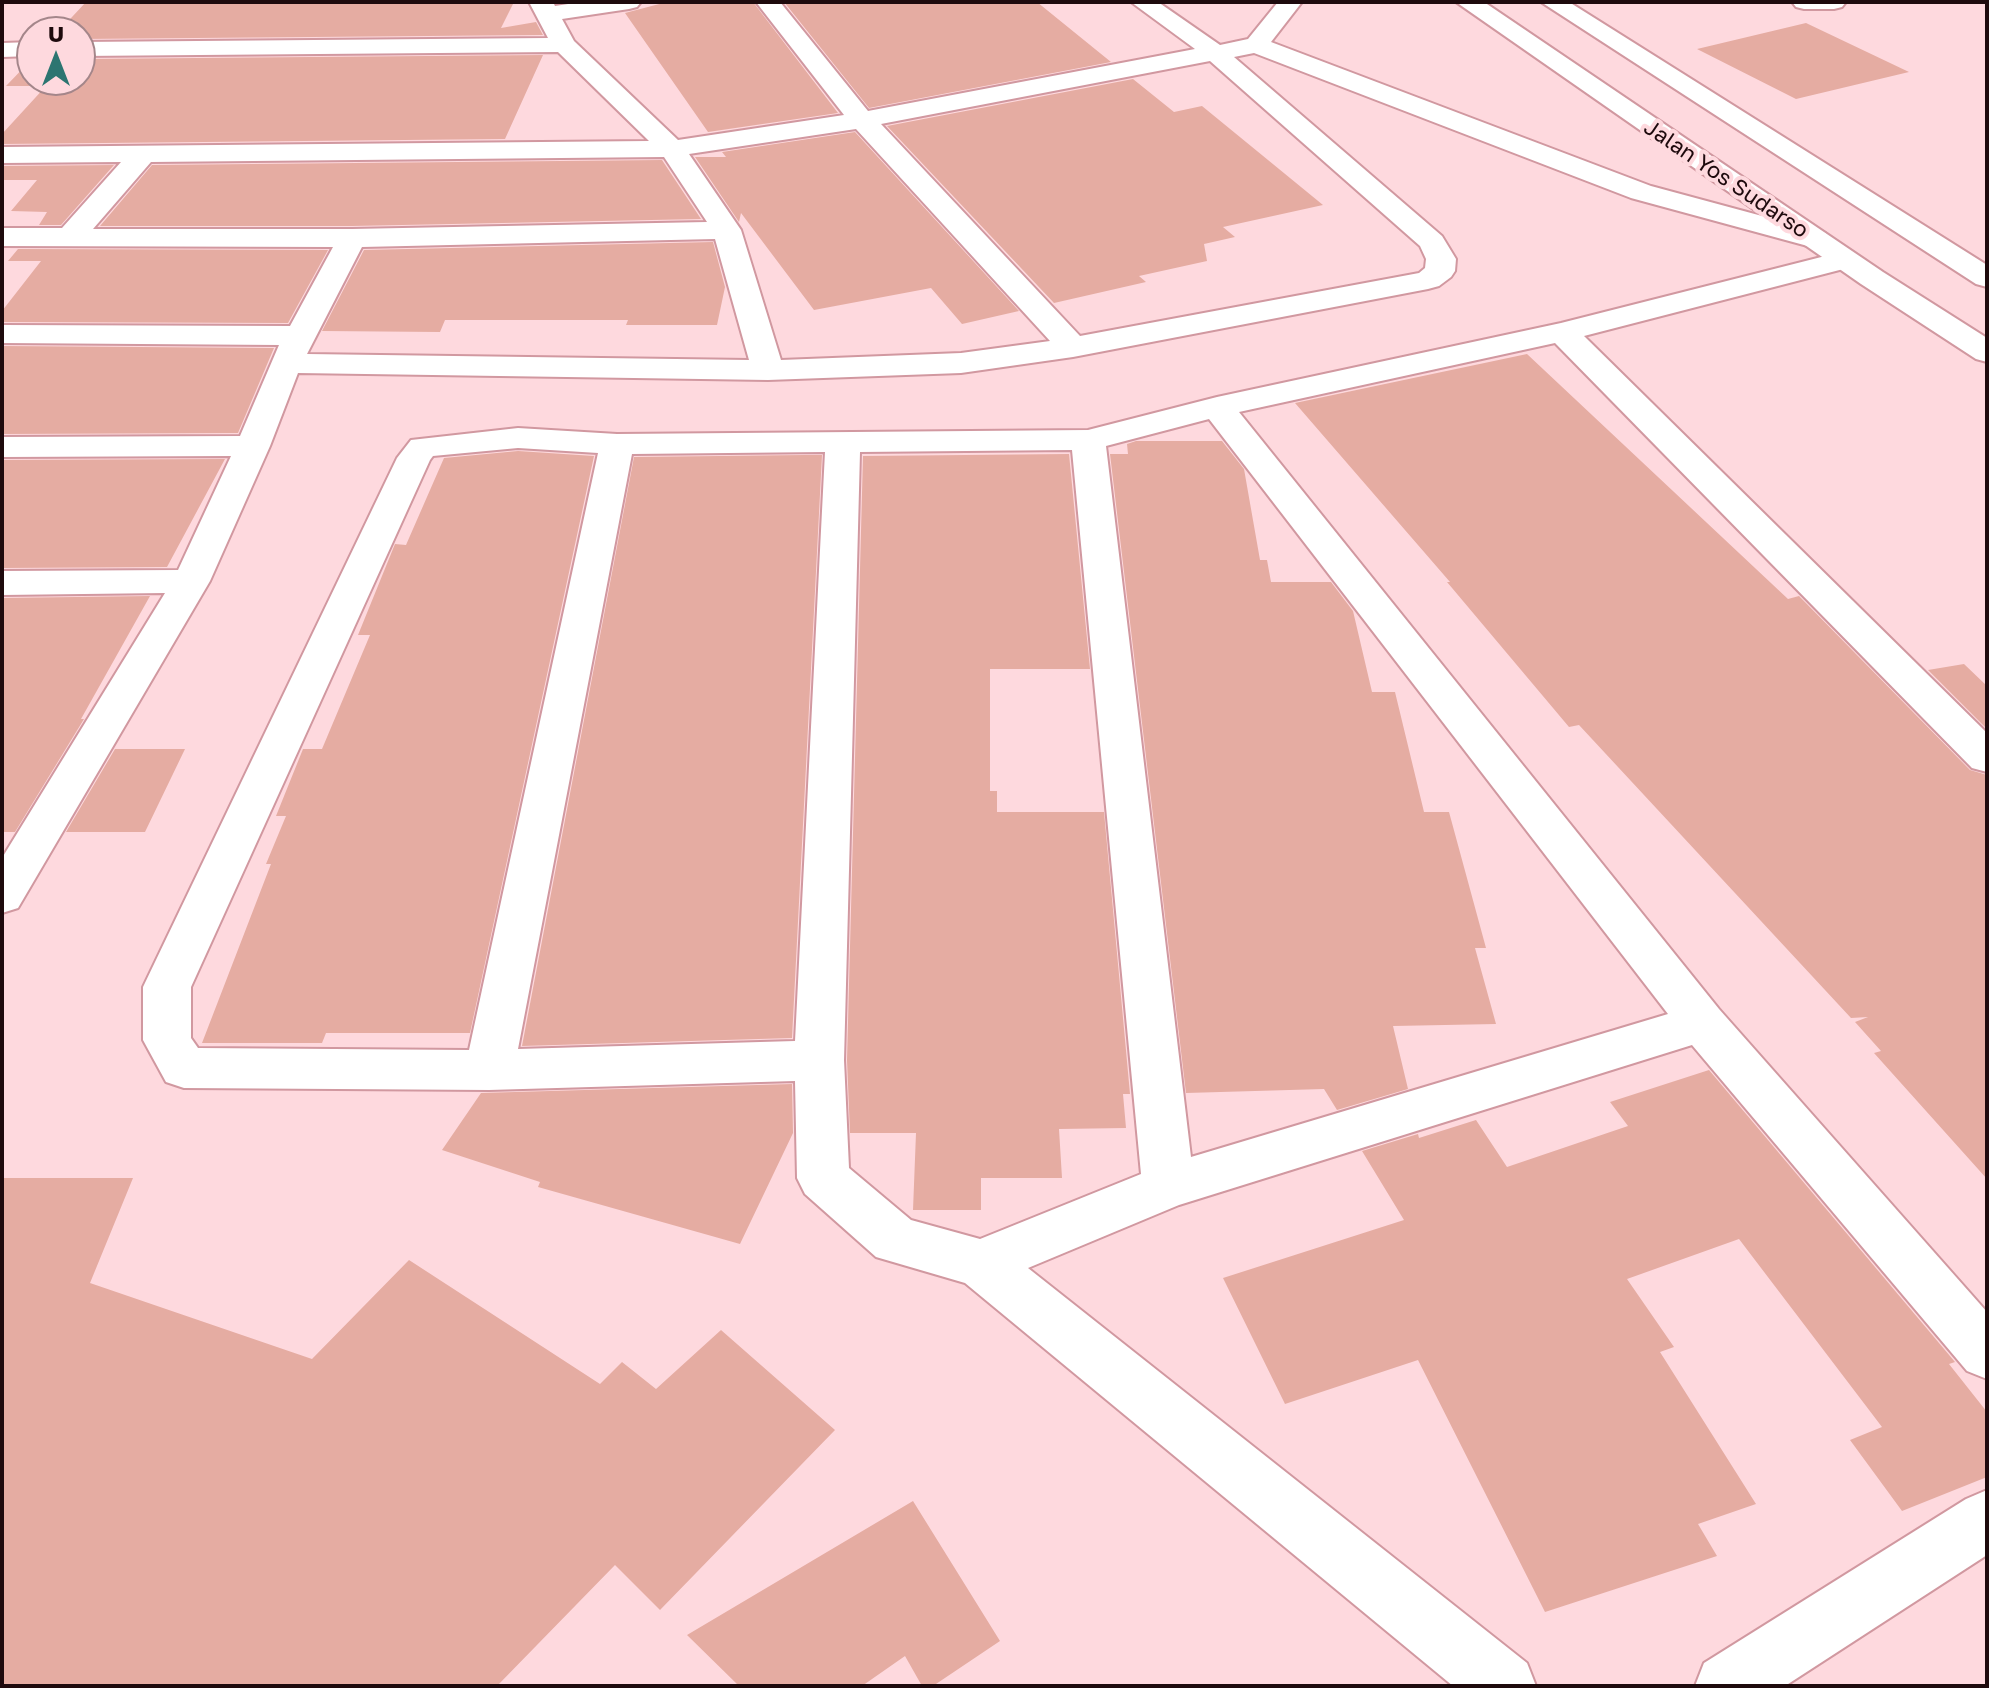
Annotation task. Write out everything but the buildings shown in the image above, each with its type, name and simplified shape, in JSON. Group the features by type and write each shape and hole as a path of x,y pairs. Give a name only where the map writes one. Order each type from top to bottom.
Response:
{"street":[{"path":"629,2 545,8 564,45 672,149 727,230 768,370"},
{"path":"768,2 862,120 1073,347"},
{"path":"2,365 13,333 293,350 768,370 961,363 1073,347 1428,280 1440,271 1441,259 1432,242 1213,51 1143,2"},
{"path":"1256,45 1290,2"},
{"name":"Jalan Yos Sudarso","path":"1468,2 1845,260 1987,352"},
{"path":"1553,2 1987,278"},
{"path":"1804,2 1834,2"},
{"path":"96,49 564,45"},
{"path":"2,155 672,149 862,120 1256,45 1641,192 1815,239"},
{"path":"71,236 144,153"},
{"path":"2,237 352,238 727,230"},
{"path":"2,896 191,581 293,350 352,238"},
{"path":"819,1060 489,1070 184,1068 167,1040 167,987 414,458 423,447 518,438 617,444 1088,440 1217,407 1562,332 1845,260"},
{"path":"1562,332 1987,758"},
{"path":"1217,407 1702,1023 1987,1353"},
{"path":"1088,440 1168,1186"},
{"path":"843,443 819,1060 823,1178 895,1240 981,1263 1504,1686"},
{"path":"489,1070 617,444"},
{"path":"2,447 253,446"},
{"path":"2,583 191,581"},
{"path":"981,1263 1168,1186 1702,1023"},
{"path":"1727,1686 1987,1520"}]}
